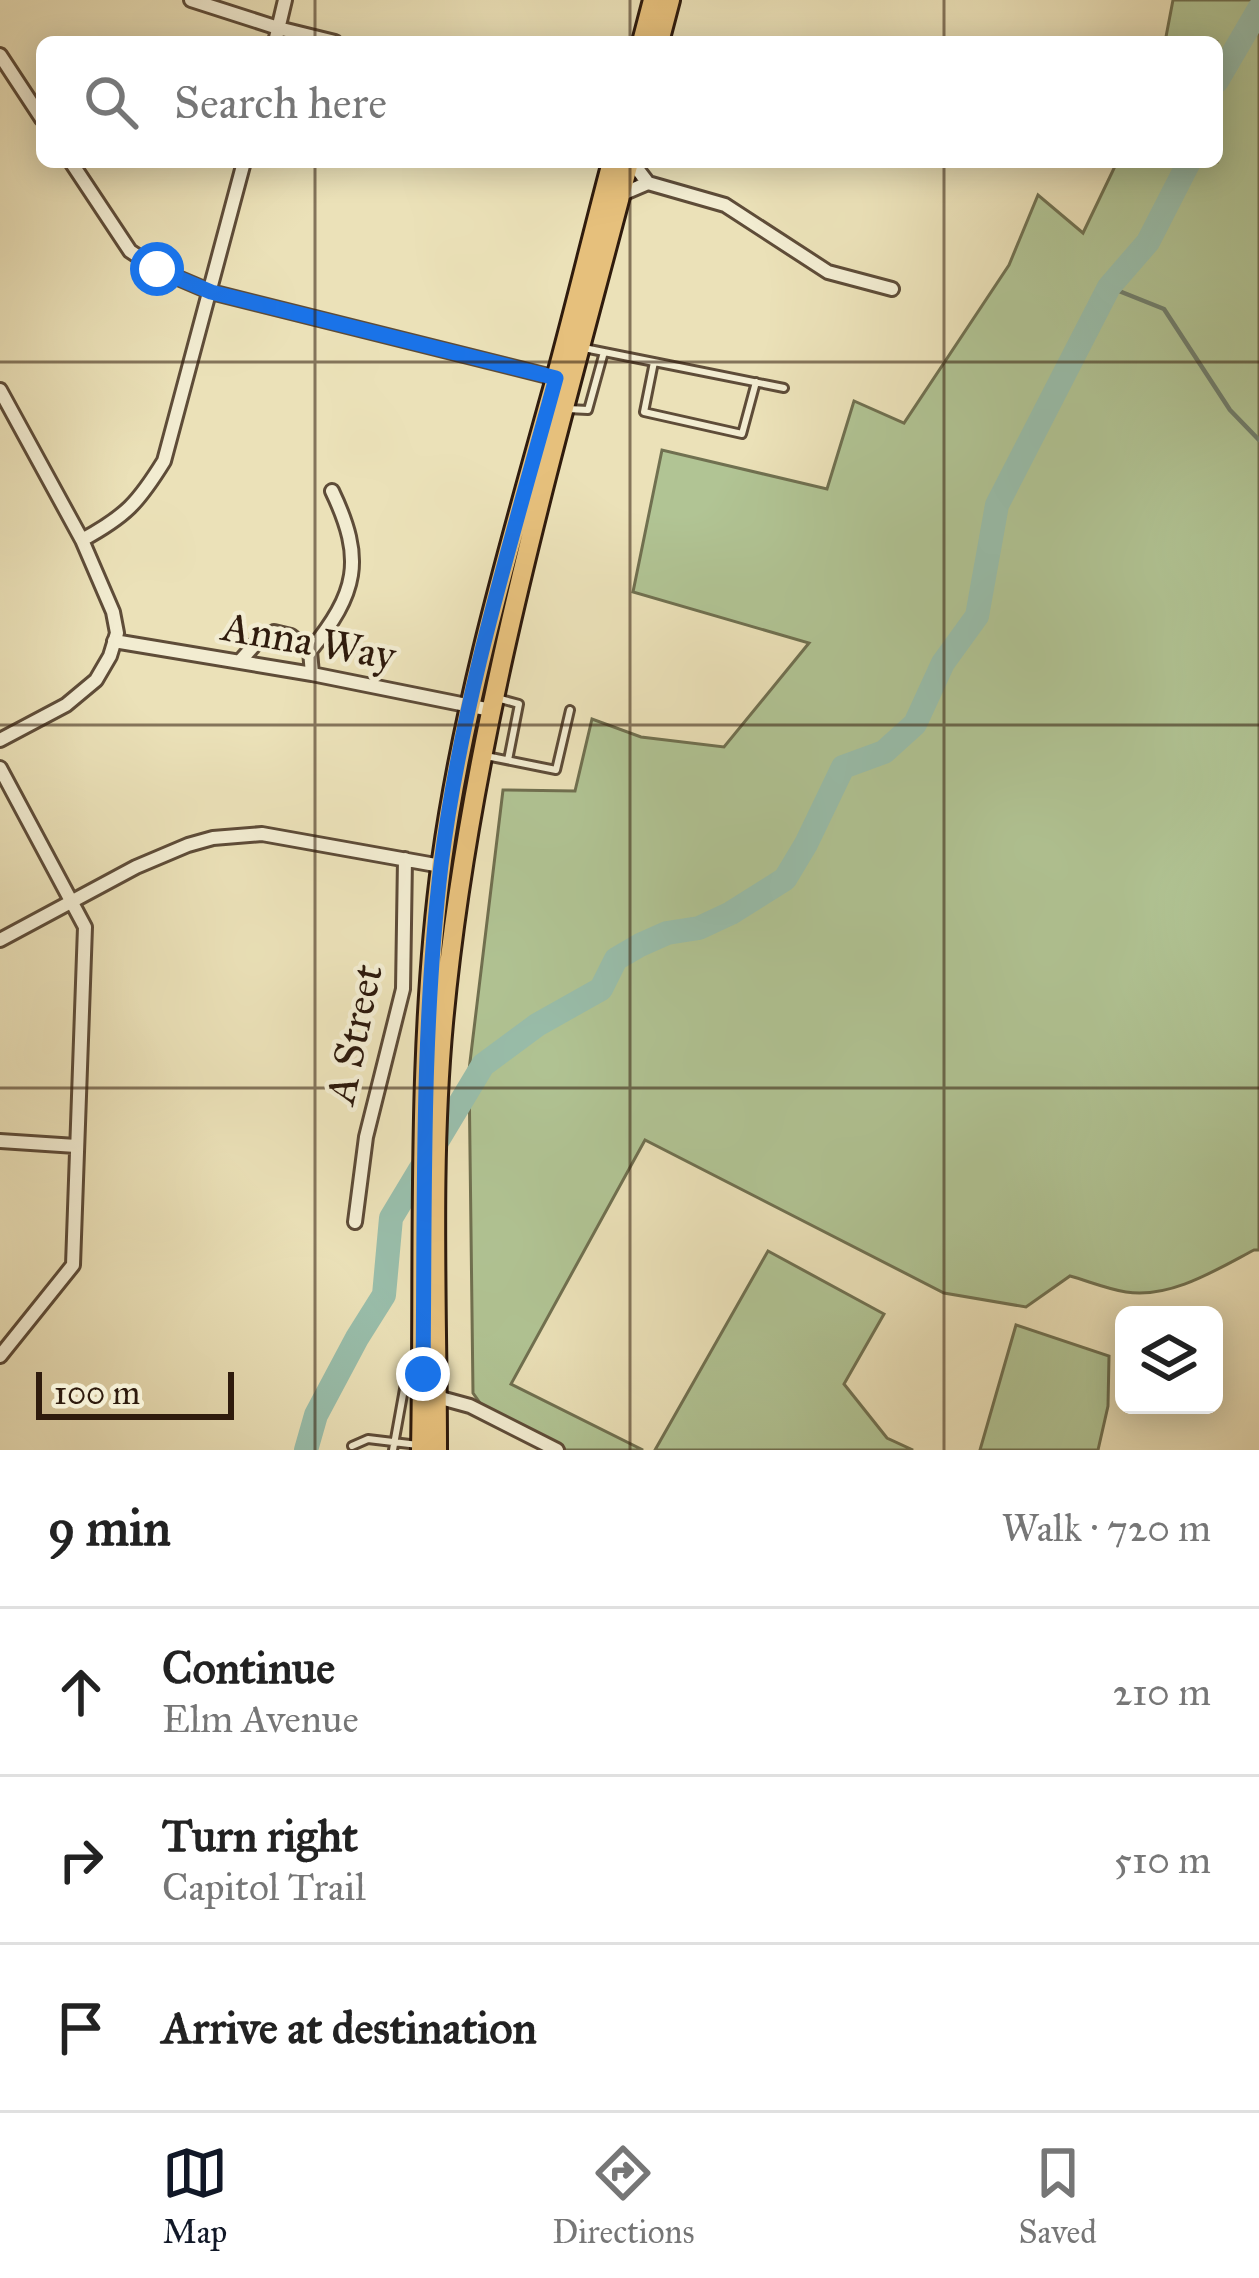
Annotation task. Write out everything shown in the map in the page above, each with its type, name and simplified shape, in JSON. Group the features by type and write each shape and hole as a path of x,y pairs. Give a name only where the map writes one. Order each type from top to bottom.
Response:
{"main road":[{"path":"644,36 653,0"},
{"path":"661,36 670,0"},
{"path":"427,1448 437,1397 430,1352 441,866 468,706 610,168"},
{"path":"436,1024 492,703 628,168"},
{"path":"427,1448 423,1374 430,1352"}],"street":[{"path":"190,0 276,35 285,0"},
{"path":"0,55 36,110"},
{"path":"74,168 130,251 157,269 211,292 556,378"},
{"path":"82,540 140,500 164,461 242,168"},
{"path":"635,168 648,183 725,205 828,272 892,289"},
{"path":"620,195 648,183"},
{"path":"0,390 82,540 113,612 117,633 96,680 67,705 0,740"},
{"path":"312,674 310,651 337,618 350,579 349,533 332,491"},
{"path":"240,661 274,632 291,636 310,651"},
{"name":"Anna Way","path":"114,641 468,706 492,703"},
{"path":"0,768 85,927 73,1265 0,1356"},
{"path":"0,940 165,854 238,834 274,835 441,866"},
{"name":"A Street","path":"355,1222 366,1137 403,989 405,859"},
{"path":"0,1142 76,1146"},
{"path":"437,1397 470,1406 557,1450"}],"lane":[{"path":"581,347 784,388"},
{"path":"566,408 588,410 604,352"},
{"path":"654,362 644,412 742,434 756,382"},
{"path":"492,703 519,704 508,760"},
{"path":"482,755 556,770 570,710"},
{"path":"393,1445 406,1378 423,1374"},
{"path":"352,1446 368,1439 427,1448"}],"green space":[{"path":"1173,0 1259,0 1259,1250 1159,1291 1126,1292 1070,1276 1026,1307 944,1293 645,1140 511,1384 643,1450 566,1450 485,1410 473,1393 469,1070 503,790 575,791 592,719 641,737 724,747 809,643 633,592 662,450 827,489 854,401 904,423 1009,265 1038,195 1083,233 1114,168 1223,168 1223,36 1166,36"},
{"path":"768,1251 884,1314 844,1384 887,1438 913,1450 655,1450"},
{"path":"1016,1325 1109,1356 1108,1406 1098,1450 980,1450"}],"waterway":[{"path":"1223,71 1259,9"},
{"path":"306,1450 316,1415 384,1295 391,1218 483,1065 537,1025 601,989 616,959 667,933 699,928 731,913 785,879 843,767 884,752 915,724 943,663 977,616 997,505 1109,287 1148,242 1186,168"},
{"path":"1109,287 1164,309 1230,410 1259,440"}],"route":[{"path":"157,269 211,292 556,378 468,706 441,866 428,1025 423,1374"}]}
